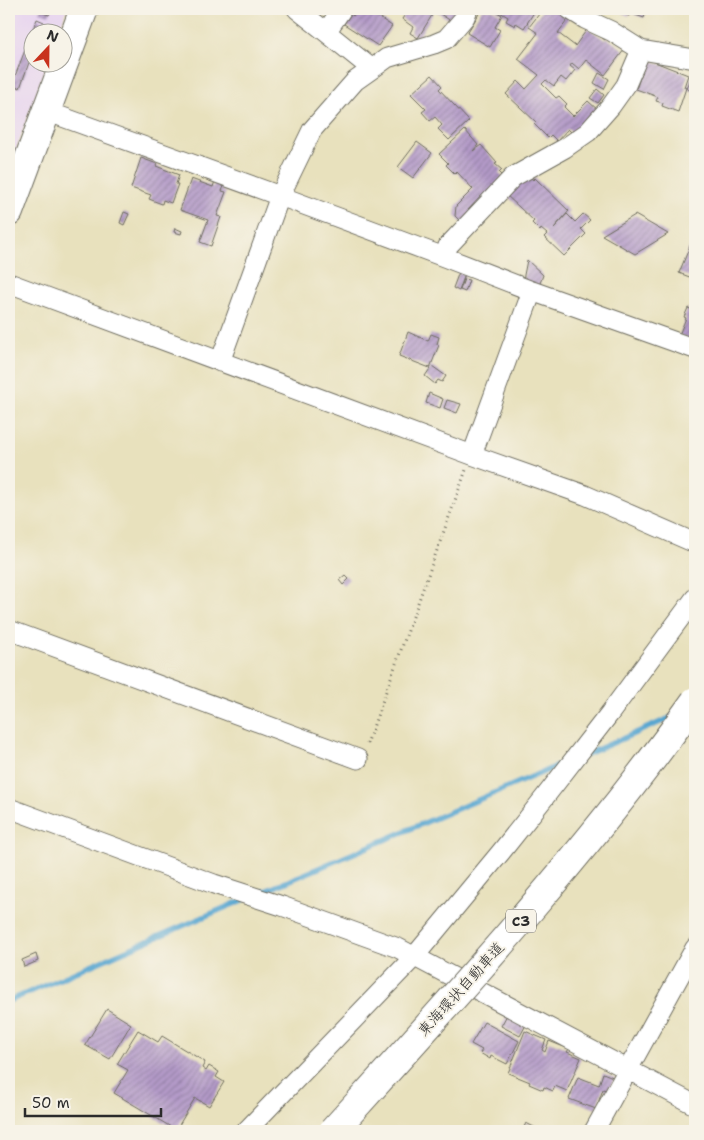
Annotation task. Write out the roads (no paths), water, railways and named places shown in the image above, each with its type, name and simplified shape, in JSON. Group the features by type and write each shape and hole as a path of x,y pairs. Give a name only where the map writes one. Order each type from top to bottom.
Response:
{"main road":[{"path":"9,212 84,9"},
{"name":"東海環状自動車道","path":"333,1131 503,942 589,840 667,740 695,700"}],"street":[{"path":"297,9 372,70"},
{"path":"326,32 342,9"},
{"path":"220,362 280,196 312,130 355,80 372,70 386,58 446,39 465,17 468,9"},
{"path":"569,9 642,50 695,59"},
{"path":"444,257 448,246 513,177 566,148 588,132 611,106 626,85 642,50"},
{"path":"46,111 280,196 532,291 695,349"},
{"path":"9,283 585,495 695,543"},
{"path":"472,455 532,291"},
{"path":"246,1131 414,957 544,798 695,598"},
{"path":"9,630 358,760"},
{"path":"9,808 214,884 282,906 398,948 695,1105"},
{"path":"594,1131 695,948"}],"waterway":[{"path":"585,755 670,718"},
{"path":"258,894 562,764"},
{"path":"9,1001 245,899"}]}
